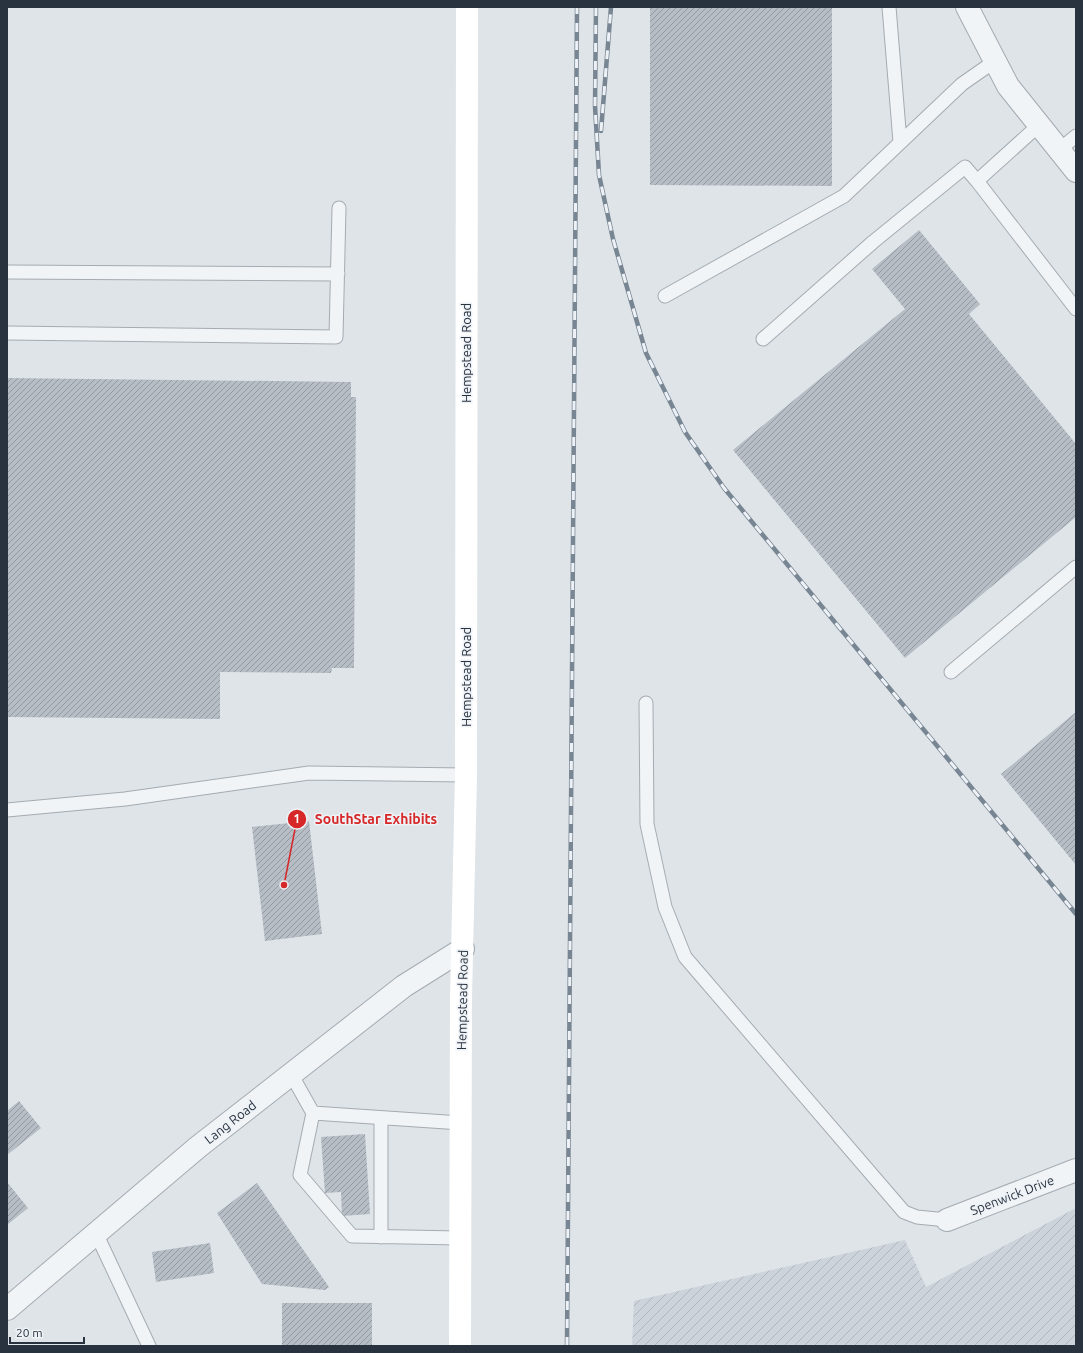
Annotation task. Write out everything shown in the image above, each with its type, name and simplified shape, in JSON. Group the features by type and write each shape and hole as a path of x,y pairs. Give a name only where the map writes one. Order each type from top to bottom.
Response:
{"main road":[{"name":"Hempstead Road","path":"460,1346 461,1123 466,775 467,7"}],"street":[{"path":"967,7 1008,86 1076,171"},
{"name":"Lang Road","path":"7,1308 198,1147 404,986 463,949"},
{"name":"Spenwick Drive","path":"947,1220 1076,1170"}],"lane":[{"path":"889,7 900,142"},
{"path":"665,296 844,196 962,84 995,61"},
{"path":"977,181 1039,125"},
{"path":"1060,150 1076,136"},
{"path":"763,339 873,242 965,167 1076,309"},
{"path":"7,333 336,337 339,208"},
{"path":"7,272 338,274"},
{"path":"951,672 1076,567"},
{"path":"646,703 647,824 665,907 685,957 904,1212 917,1217 947,1220"},
{"path":"7,810 125,799 309,773 466,775"},
{"path":"291,1074 313,1113 300,1175 352,1236 460,1238"},
{"path":"313,1113 461,1123"},
{"path":"381,1118 381,1237"},
{"path":"96,1233 149,1346"}],"shaded area":[{"path":"1076,1208 1076,1346 632,1346 634,1301 905,1240 926,1287"}],"building":[{"path":"650,7 832,7 832,186 650,185"},
{"path":"919,230 980,304 969,314 1076,444 1076,517 905,658 733,450 905,309 872,269"},
{"path":"7,378 351,382 351,397 356,397 354,668 332,668 331,673 220,672 220,719 7,717"},
{"path":"1076,712 1076,865 1001,774"},
{"path":"309,821 322,934 265,941 252,827"},
{"path":"19,1101 41,1128 7,1155 7,1111"},
{"path":"365,1134 370,1214 342,1216 341,1192 325,1193 321,1137"},
{"path":"7,1182 28,1208 7,1225"},
{"path":"257,1183 329,1287 325,1290 262,1284 217,1213"},
{"path":"210,1243 214,1273 156,1282 152,1252"},
{"path":"282,1303 372,1303 372,1346 282,1346"}],"railway":[{"path":"567,1346 577,7"},
{"path":"596,7 595,106 599,175 613,239 646,353 685,432 724,488 1076,914"},
{"path":"601,131 611,7"}],"place":[{"name":"SouthStar Exhibits","path":"284,885"}]}
